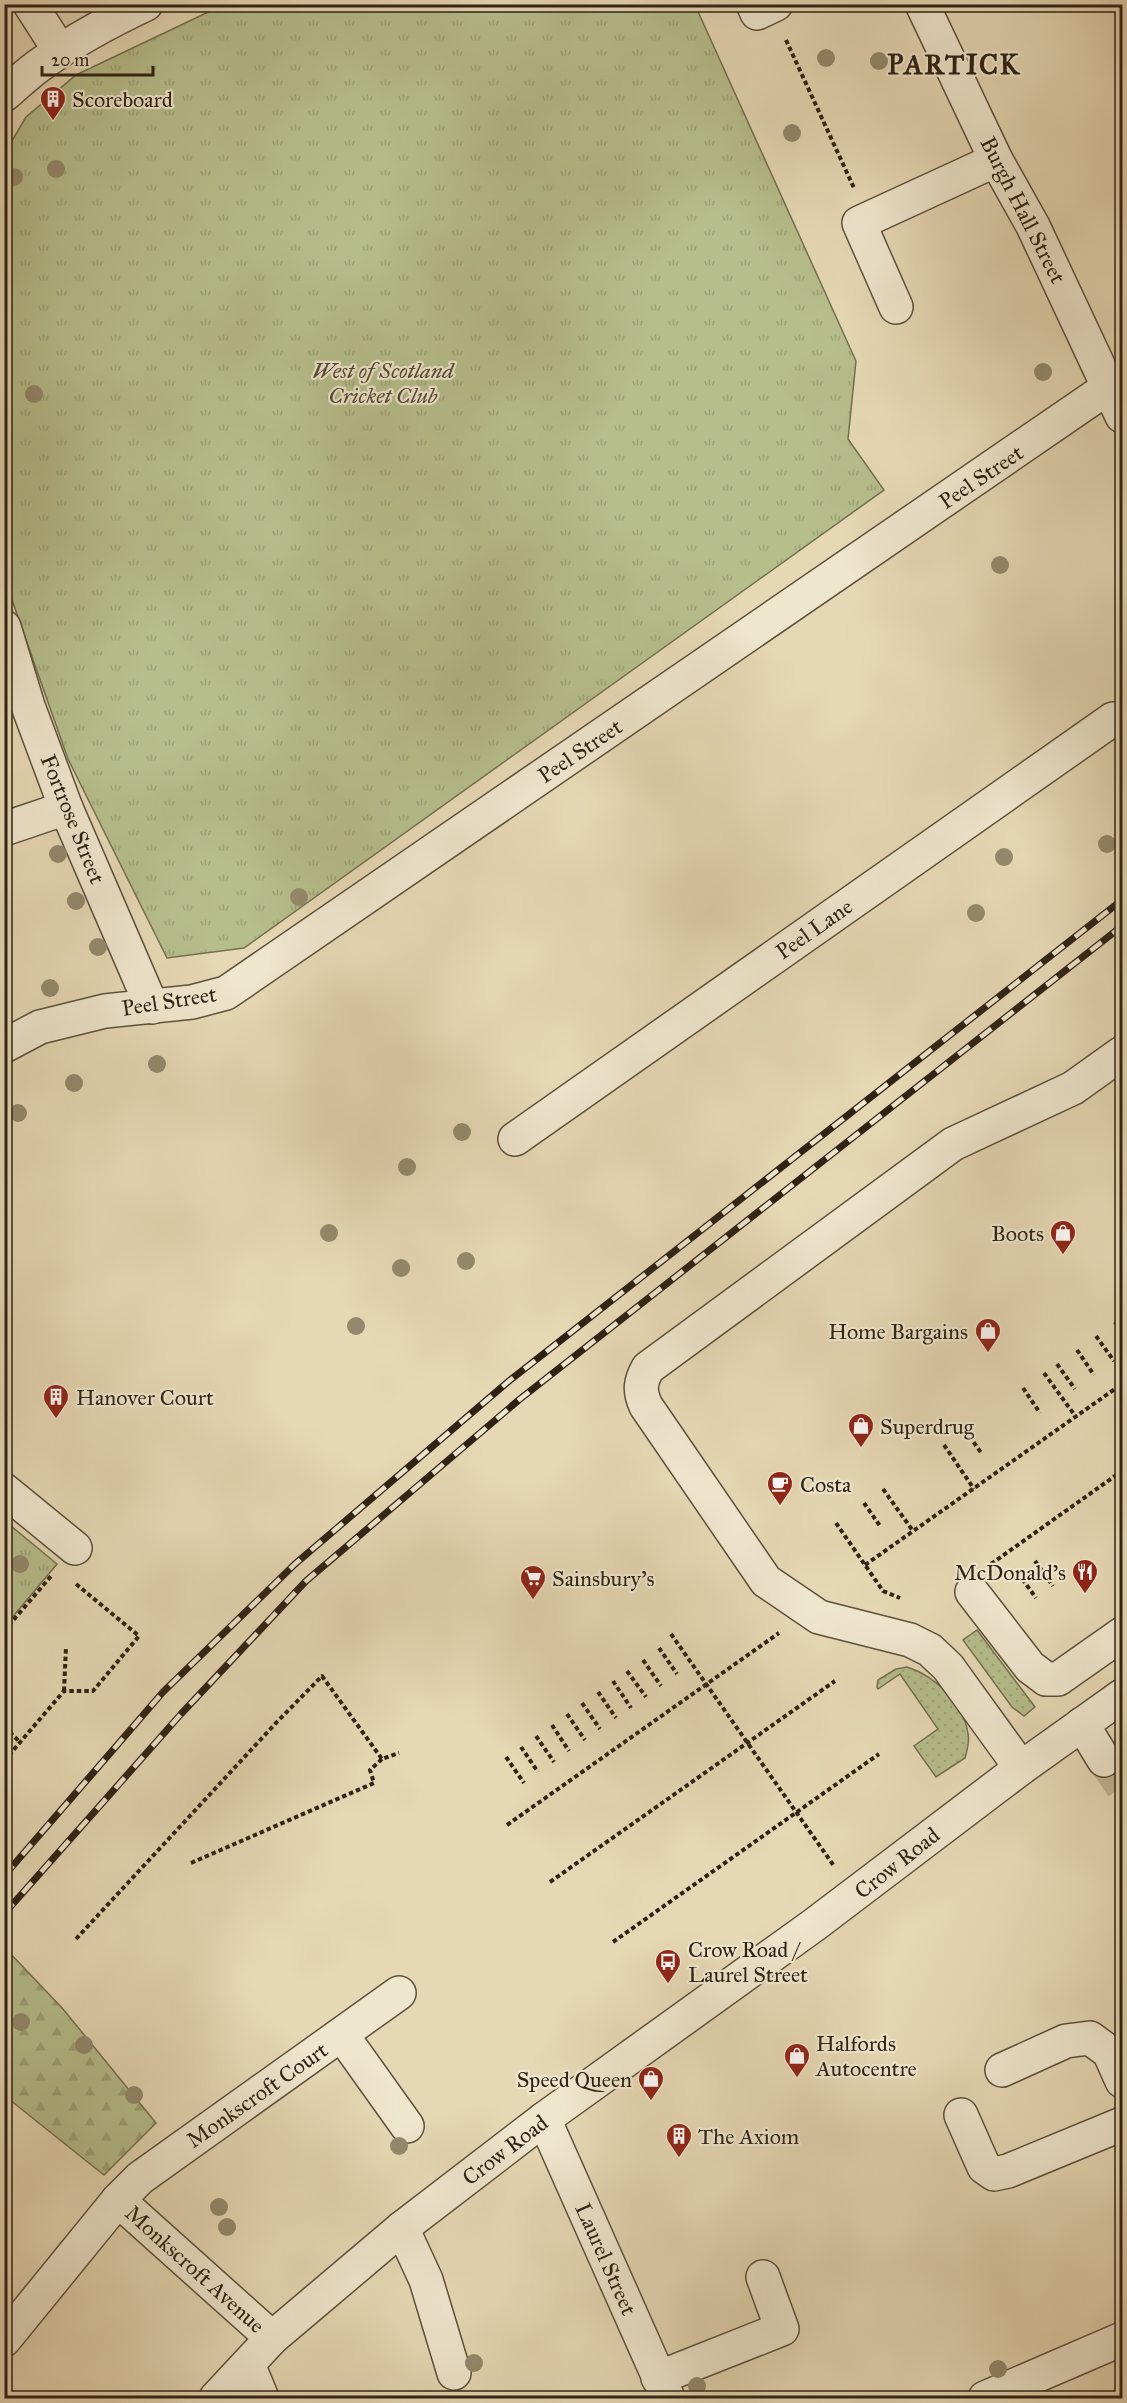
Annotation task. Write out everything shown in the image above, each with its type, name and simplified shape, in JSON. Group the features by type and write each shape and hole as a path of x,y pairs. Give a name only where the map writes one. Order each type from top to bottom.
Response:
{"street":[{"path":"30,4 60,51"},
{"path":"4,95 43,62 99,26 146,4"},
{"name":"Burgh Hall Street","path":"922,4 996,160 1033,226 1118,394"},
{"path":"896,307 859,223 996,160"},
{"name":"Peel Street","path":"4,1046 40,1027 105,1011 192,1002 226,993 1118,394"},
{"name":"Fortrose Street","path":"4,627 16,710 66,808 152,1007"},
{"name":"Peel Lane","path":"515,1139 1113,719"},
{"path":"4,829 66,808"},
{"path":"1021,1768 948,1667 930,1650 910,1640 819,1617 766,1581 646,1406 640,1393 642,1380 648,1368 953,1144 1073,1088 1122,1053"},
{"path":"4,1490 66,1558"},
{"path":"977,1581 1030,1668 1046,1679 1059,1679 1122,1634"},
{"name":"Crow Road","path":"216,2398 272,2338 402,2228 544,2120 814,1925 1021,1768 1122,1696"},
{"path":"1082,1724 1104,1760"},
{"name":"Monkscroft Court","path":"118,2200 140,2178 399,1992"},
{"path":"342,2035 407,2126"},
{"path":"1002,2070 1066,2041 1090,2038 1109,2052 1122,2080"},
{"path":"961,2115 984,2167 994,2174 1008,2171 1122,2124"},
{"name":"Laurel Street","path":"544,2120 663,2388"},
{"name":"Monkscroft Avenue","path":"4,2340 118,2200 272,2338"},
{"path":"402,2228 426,2280 454,2373"},
{"path":"663,2388 782,2329 763,2277"},
{"path":"985,2398 1117,2341"},
{"path":"248,2364 262,2398"}],"path":[{"path":"766,5 868,219"},
{"path":"1115,1322 1122,1333"},
{"path":"1096,1336 1114,1361"},
{"path":"1077,1350 1094,1375"},
{"path":"1057,1364 1075,1389"},
{"path":"1044,1373 1076,1417"},
{"path":"865,1565 1122,1384"},
{"path":"1023,1388 1040,1413"},
{"path":"965,1430 982,1454"},
{"path":"944,1445 974,1489"},
{"path":"977,1581 1122,1471"},
{"path":"883,1489 913,1532"},
{"path":"864,1503 880,1526"},
{"path":"4,1631 66,1558"},
{"path":"1035,1561 1053,1586"},
{"path":"1018,1573 1036,1598"},
{"path":"64,1691 93,1691 139,1636 75,1584"},
{"path":"507,1825 779,1633"},
{"path":"671,1634 835,1865 826,1872"},
{"path":"4,1761 22,1743 64,1691 66,1647"},
{"path":"659,1648 677,1674"},
{"path":"643,1660 661,1686"},
{"path":"627,1671 646,1697"},
{"path":"76,1939 274,1724 322,1676 382,1759"},
{"path":"613,1681 631,1708"},
{"path":"550,1882 835,1681"},
{"path":"598,1692 616,1718"},
{"path":"582,1703 600,1729"},
{"path":"567,1714 585,1740"},
{"path":"552,1725 569,1751"},
{"path":"4,1727 22,1743"},
{"path":"536,1736 554,1762"},
{"path":"521,1747 538,1772"},
{"path":"191,1863 374,1783 370,1770 382,1759 399,1754"},
{"path":"613,1942 879,1754"},
{"path":"506,1757 524,1783"}],"green space":[{"name":"West of Scotland Cricket Club","path":"223,5 695,5 856,361 848,439 884,490 244,948 167,958 68,759 5,580 4,154 26,117 76,75"},
{"path":"5,1521 57,1564 5,1626"},
{"path":"977,1630 1035,1707 1024,1716 1012,1707 963,1640"},
{"path":"907,1667 928,1677 946,1692 961,1712 968,1734 965,1758 936,1777 914,1746 938,1729 900,1674 878,1689 877,1687 878,1680 896,1669"},
{"path":"6,1949 63,2009 156,2123 104,2175 5,2096"}],"tunnel":[{"path":"1104,1760 1122,1787"}],"railway":[{"path":"4,1876 163,1692 295,1564 509,1381 1122,900"},
{"path":"4,1914 181,1714 306,1581 520,1399 1122,926"}],"place":[{"name":"Scoreboard","path":"53,122"},
{"name":"Boots","path":"1063,1256"},
{"name":"Home Bargains","path":"988,1354"},
{"name":"Hanover Court","path":"56,1420"},
{"name":"Superdrug","path":"861,1449"},
{"name":"Costa","path":"780,1507"},
{"name":"McDonald's","path":"1085,1595"},
{"name":"Sainsbury's","path":"533,1601"},
{"name":"Crow Road / Laurel Street","path":"668,1985"},
{"name":"Halfords Autocentre","path":"797,2079"},
{"name":"Speed Queen","path":"651,2102"},
{"name":"The Axiom","path":"679,2159"}],"district":[{"name":"PARTICK","path":"954,64"}]}
